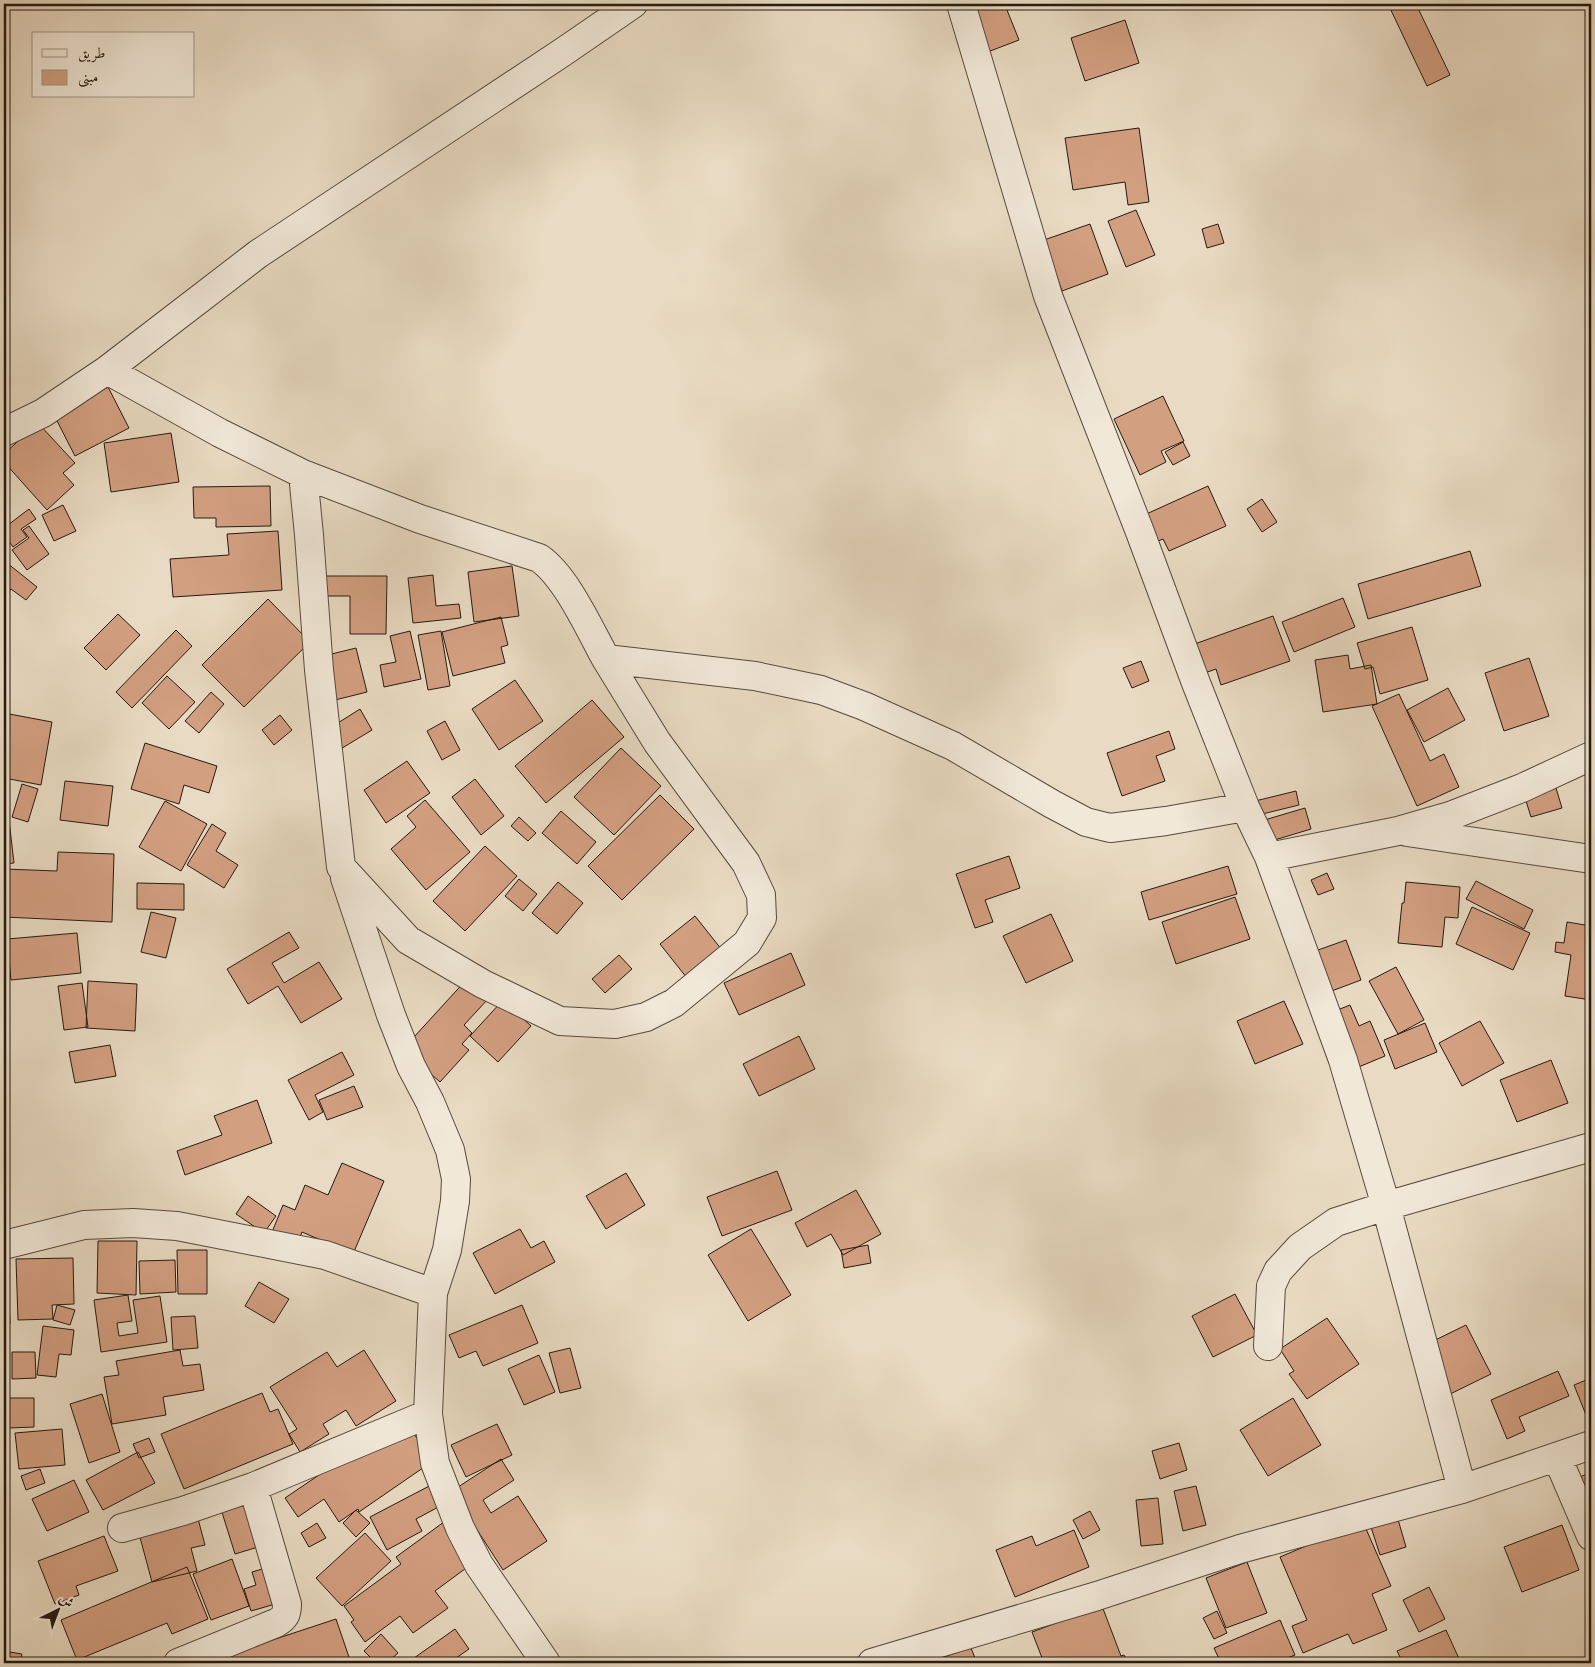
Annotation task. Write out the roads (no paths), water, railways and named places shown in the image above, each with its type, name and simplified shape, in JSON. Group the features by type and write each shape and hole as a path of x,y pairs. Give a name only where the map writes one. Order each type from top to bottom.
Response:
{"street":[{"path":"4,432 43,414 107,370 258,254 633,4"},
{"path":"961,4 1048,296 1245,807 1269,857 1342,1060 1386,1206 1462,1489"},
{"path":"107,370 220,433 303,474 420,519 539,558 565,586 606,659 657,742 746,863 761,895 762,918 747,943 674,1003 646,1017 614,1024 560,1021 483,984 408,940 341,867"},
{"path":"303,474 319,670 341,867 394,1024 411,1066 430,1102 450,1150 456,1179 455,1201 446,1250 433,1293 428,1414 436,1463 460,1528 479,1565 546,1663"},
{"path":"606,659 756,676 821,690 864,706 953,746 1086,822 1110,828 1166,821 1245,807"},
{"path":"1269,857 1398,831 1450,816 1522,788 1591,756"},
{"path":"1398,831 1591,859"},
{"path":"1268,1346 1271,1286 1278,1270 1300,1247 1336,1222 1591,1147"},
{"path":"4,1245 84,1225 133,1223 178,1226 325,1255 433,1293"},
{"path":"122,1528 183,1511 253,1487 428,1414"},
{"path":"872,1663 1097,1596 1240,1549 1462,1489 1591,1444"},
{"path":"1557,1457 1591,1536"},
{"path":"178,1663 276,1623 284,1618 287,1613 287,1604 253,1487"}]}
